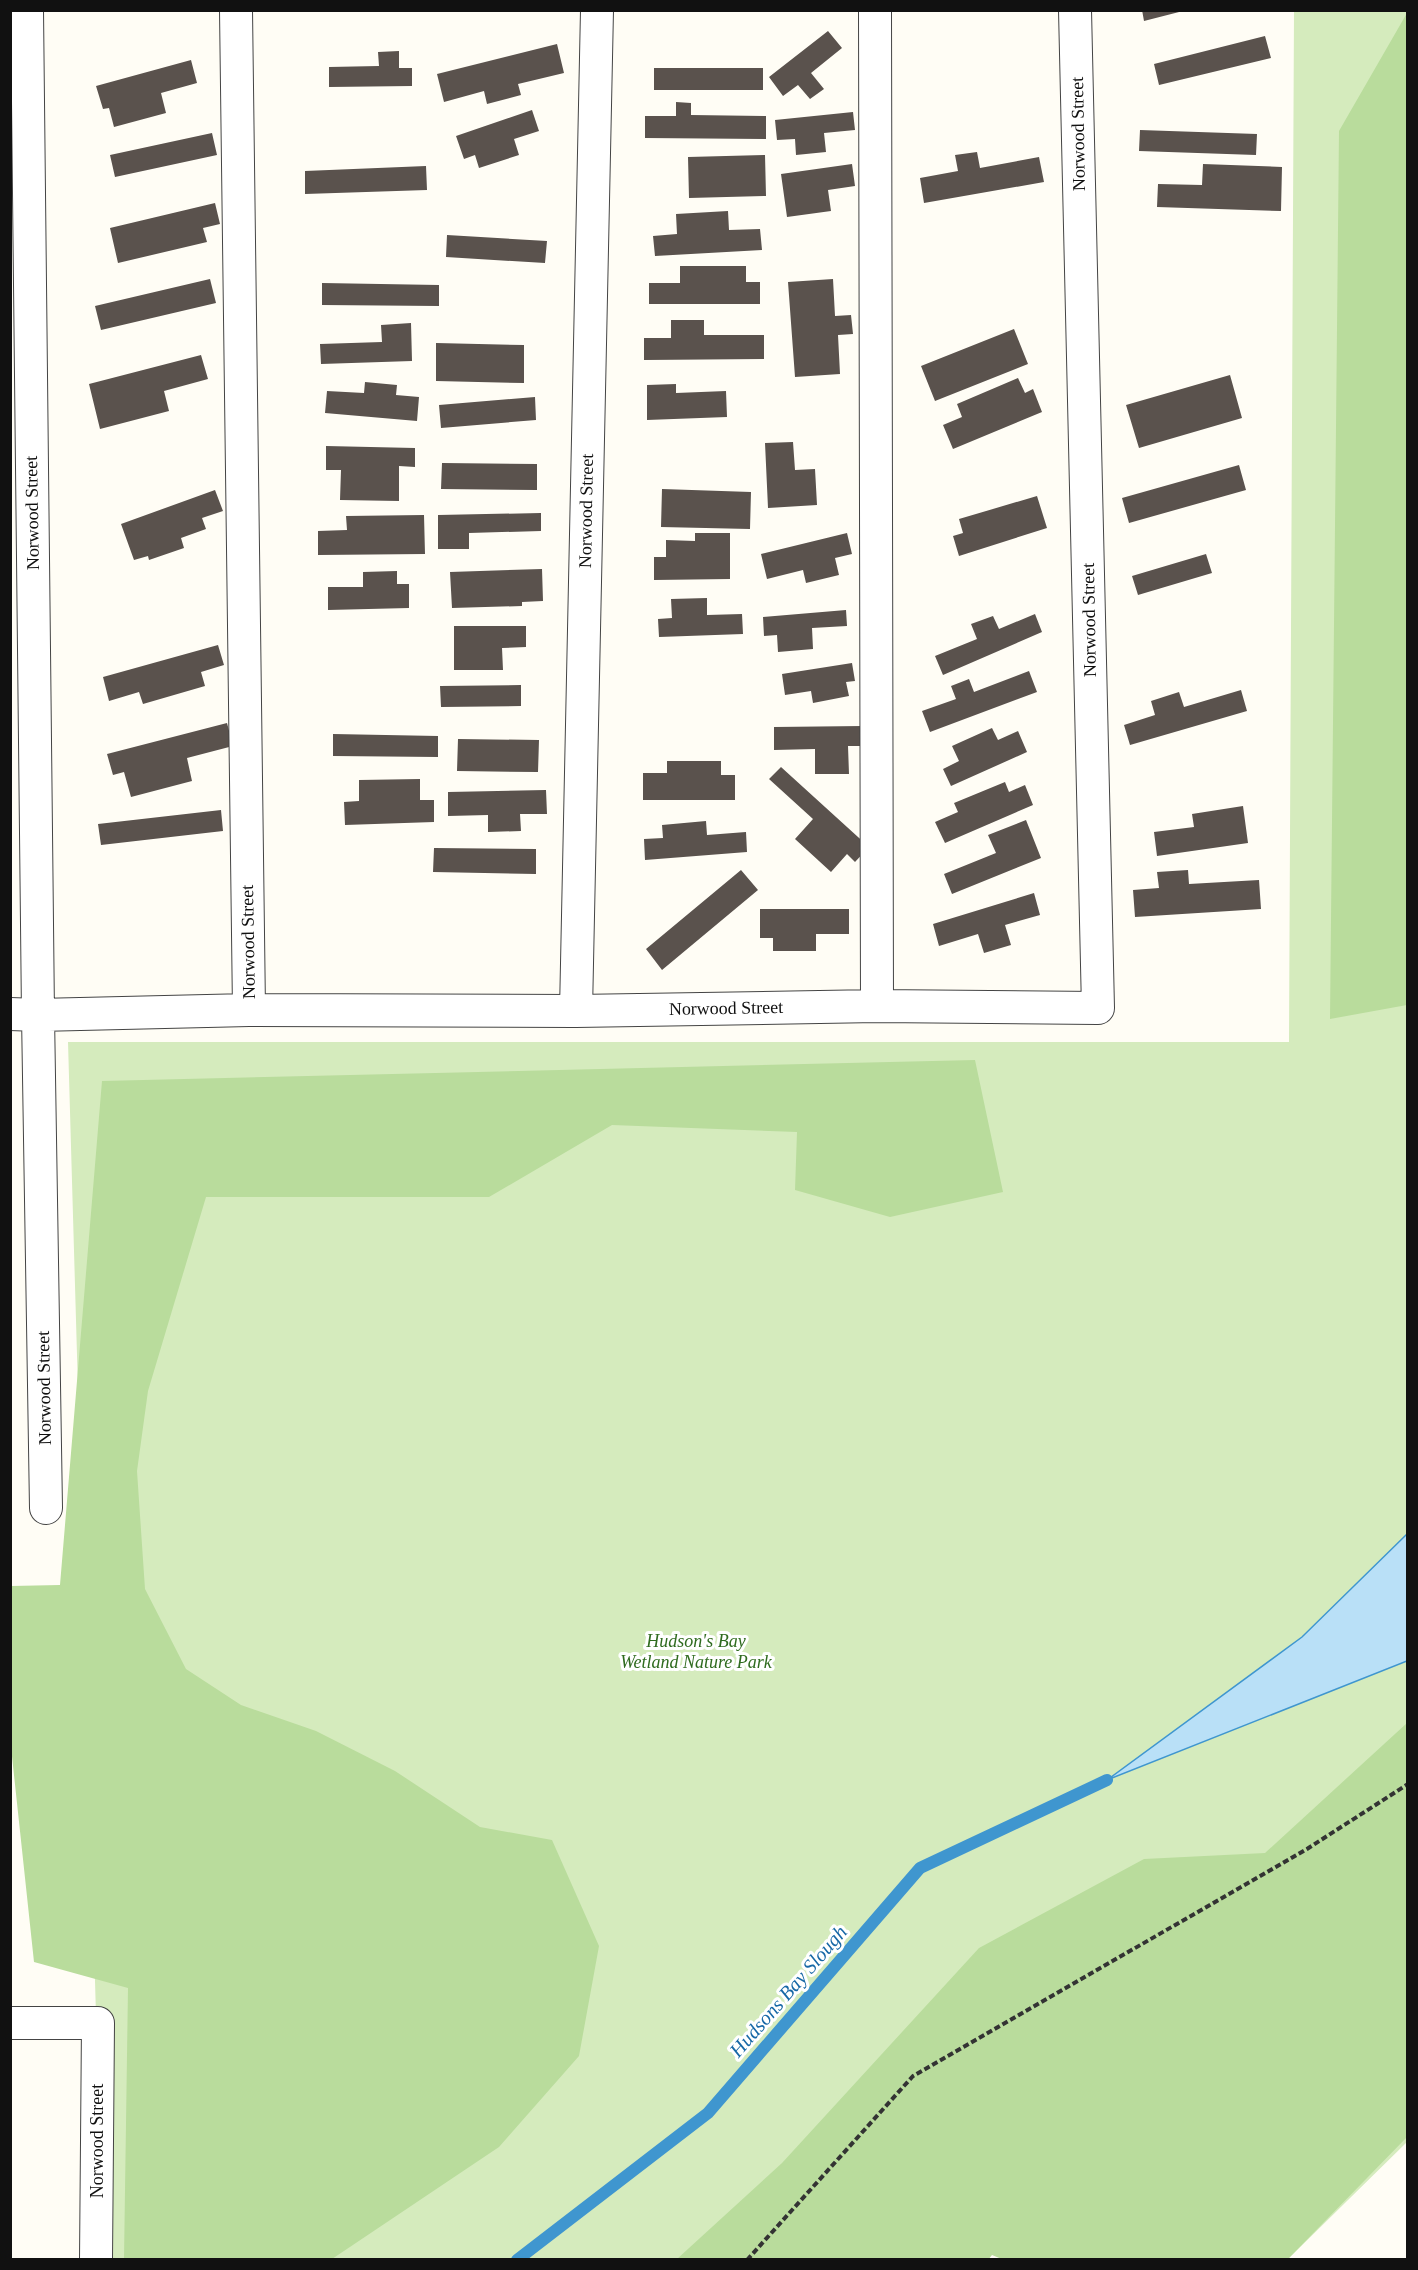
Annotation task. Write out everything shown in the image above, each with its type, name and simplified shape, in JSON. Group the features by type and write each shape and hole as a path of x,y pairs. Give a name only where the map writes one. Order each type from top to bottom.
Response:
{"street":[{"name":"Norwood Street","path":"27,10 24,1015 46,1508"},
{"name":"Norwood Street","path":"236,10 249,1010"},
{"name":"Norwood Street","path":"576,1011 597,10"},
{"path":"875,10 877,1006"},
{"name":"Norwood Street","path":"24,1015 249,1010 576,1011 877,1006 1098,1008 1075,10"},
{"name":"Norwood Street","path":"10,2023 98,2023 96,2259"}],"path":[{"path":"747,2259 913,2076 1307,1849 1407,1784"}],"green space":[{"name":"Hudson's Bay Wetland Nature Park","path":"1294,11 1407,11 1407,2142 1288,2259 1030,2166 960,2259 103,2259 68,1042 1289,1042"},
{"path":"1407,13 1407,1005 1330,1019 1339,131"},
{"path":"975,1060 1003,1192 890,1217 795,1190 797,1132 612,1125 489,1197 206,1197 148,1391 137,1471 145,1589 186,1669 241,1705 316,1731 395,1771 480,1827 552,1840 599,1946 579,2056 499,2147 332,2259 124,2259 128,1988 34,1962 11,1747 11,1586 60,1585 102,1081"},
{"path":"1407,1723 1407,2137 1288,2259 1004,2260 992,2255 988,2260 677,2259 782,2163 979,1948 1144,1859 1265,1853"}],"water":[{"path":"1407,1534 1407,1661 1107,1780 1302,1637"}],"building":[{"path":"1142,10 1183,10 1183,11 1144,21"},
{"path":"828,31 842,48 811,73 824,89 810,99 798,85 783,96 769,77"},
{"path":"1265,36 1271,58 1159,85 1154,64"},
{"path":"557,44 564,73 518,84 521,95 487,104 484,91 444,102 437,74"},
{"path":"399,51 399,68 412,68 412,86 329,87 329,67 379,66 378,52"},
{"path":"191,60 197,83 161,93 166,113 114,127 109,108 103,109 96,86"},
{"path":"654,68 763,68 763,90 654,90"},
{"path":"676,102 691,103 691,115 766,116 766,139 645,138 645,116 676,116"},
{"path":"532,110 539,131 514,139 519,155 479,168 475,155 464,159 456,136"},
{"path":"853,112 855,130 824,133 826,152 796,155 795,139 777,140 775,120"},
{"path":"1140,130 1257,134 1256,155 1139,151"},
{"path":"212,133 217,155 115,177 110,155"},
{"path":"977,152 980,168 1039,157 1044,182 924,203 920,178 958,171 955,155"},
{"path":"765,155 766,196 689,198 688,157"},
{"path":"852,164 855,186 828,190 831,211 787,217 781,174"},
{"path":"1203,164 1282,167 1281,211 1157,207 1158,184 1202,185"},
{"path":"426,166 427,190 305,194 305,171"},
{"path":"215,203 220,224 203,228 207,242 118,263 110,228"},
{"path":"728,211 729,230 760,229 762,250 655,256 653,236 677,234 676,214"},
{"path":"447,235 547,241 545,263 446,257"},
{"path":"680,266 746,266 746,282 760,282 760,304 649,304 649,283 680,283"},
{"path":"210,279 216,303 101,330 95,306"},
{"path":"833,279 835,316 851,315 853,334 838,335 840,374 795,377 788,282"},
{"path":"322,283 439,285 439,306 322,305"},
{"path":"671,320 704,320 704,335 764,335 764,359 644,360 644,338 671,338"},
{"path":"411,323 412,361 321,364 320,344 382,342 381,325"},
{"path":"1014,329 1028,364 935,401 921,366"},
{"path":"436,343 524,345 524,383 436,381"},
{"path":"201,355 208,379 164,391 169,411 100,429 89,384"},
{"path":"1230,375 1242,418 1139,448 1126,405"},
{"path":"1018,378 1025,393 1033,389 1042,412 953,449 943,425 962,417 957,404"},
{"path":"365,382 397,385 396,395 419,397 417,421 325,413 327,391 364,393"},
{"path":"676,384 676,393 726,391 727,417 647,420 647,385"},
{"path":"535,397 536,420 441,428 439,405"},
{"path":"793,442 795,470 815,469 817,505 768,508 765,443"},
{"path":"326,446 415,448 415,467 399,466 399,501 340,500 341,470 326,470"},
{"path":"442,463 537,464 537,490 441,489"},
{"path":"1239,465 1246,490 1129,523 1122,498"},
{"path":"662,489 751,492 750,529 661,527"},
{"path":"215,490 223,511 202,518 206,529 181,538 184,548 149,560 148,556 134,560 121,524"},
{"path":"1037,496 1047,528 959,556 953,536 963,533 959,519"},
{"path":"541,513 541,531 469,533 469,549 438,549 438,515"},
{"path":"424,515 425,554 318,555 318,531 347,530 346,516"},
{"path":"695,533 730,533 730,579 654,580 654,557 666,557 666,540 695,541"},
{"path":"847,533 852,554 835,558 839,575 806,583 803,570 767,579 761,554"},
{"path":"1206,554 1212,573 1138,595 1132,576"},
{"path":"542,569 543,601 522,602 522,606 452,608 450,572"},
{"path":"397,571 397,584 409,584 409,608 328,610 328,587 363,587 363,572"},
{"path":"707,598 707,615 742,614 743,634 659,637 658,619 672,618 671,599"},
{"path":"846,610 847,626 812,628 813,649 778,652 777,635 764,636 763,617"},
{"path":"1035,614 1042,632 943,675 935,656 977,639 971,624 993,616 999,629"},
{"path":"454,626 526,626 526,647 502,648 503,670 454,670"},
{"path":"218,645 224,665 201,672 205,686 143,704 139,692 109,701 103,677"},
{"path":"852,663 855,681 846,682 849,696 813,703 811,691 785,695 782,674"},
{"path":"1029,671 1037,692 930,732 922,711 956,699 951,686 969,679 974,692"},
{"path":"521,685 521,706 441,707 440,686"},
{"path":"1241,690 1247,711 1130,745 1124,725 1155,715 1151,701 1179,692 1184,707"},
{"path":"227,723 233,746 187,758 192,781 131,797 124,772 113,775 107,754"},
{"path":"863,726 863,746 848,746 849,774 815,774 815,749 774,750 774,727"},
{"path":"992,728 998,740 1018,731 1027,752 951,786 943,769 959,761 952,746"},
{"path":"333,734 438,736 438,757 333,756"},
{"path":"458,739 539,740 538,772 457,771"},
{"path":"667,761 721,761 721,775 735,775 735,800 643,800 643,773 667,773"},
{"path":"781,767 869,847 855,862 847,854 831,872 795,839 813,819 769,779"},
{"path":"420,779 420,800 434,800 434,822 345,825 344,802 359,801 359,780"},
{"path":"1005,782 1009,792 1025,785 1033,805 945,843 935,822 958,812 954,803"},
{"path":"546,790 547,814 520,814 521,831 488,832 488,815 448,816 448,792"},
{"path":"1243,806 1248,843 1157,856 1154,832 1194,827 1192,814"},
{"path":"221,810 223,831 101,845 98,824"},
{"path":"1026,820 1041,858 952,894 944,874 996,853 988,835"},
{"path":"706,821 707,835 746,832 747,852 645,860 644,839 663,838 662,825"},
{"path":"434,848 536,849 536,874 433,872"},
{"path":"741,870 758,890 662,970 646,949"},
{"path":"1188,870 1189,884 1259,880 1261,909 1135,917 1133,890 1159,888 1157,872"},
{"path":"1034,893 1040,915 1005,925 1011,945 984,953 978,934 939,946 933,924"},
{"path":"760,909 849,909 849,934 816,934 816,951 773,951 773,938 760,938"}],"waterway":[{"name":"Hudsons Bay Slough","path":"517,2260 708,2113 920,1868 1107,1780"}]}
